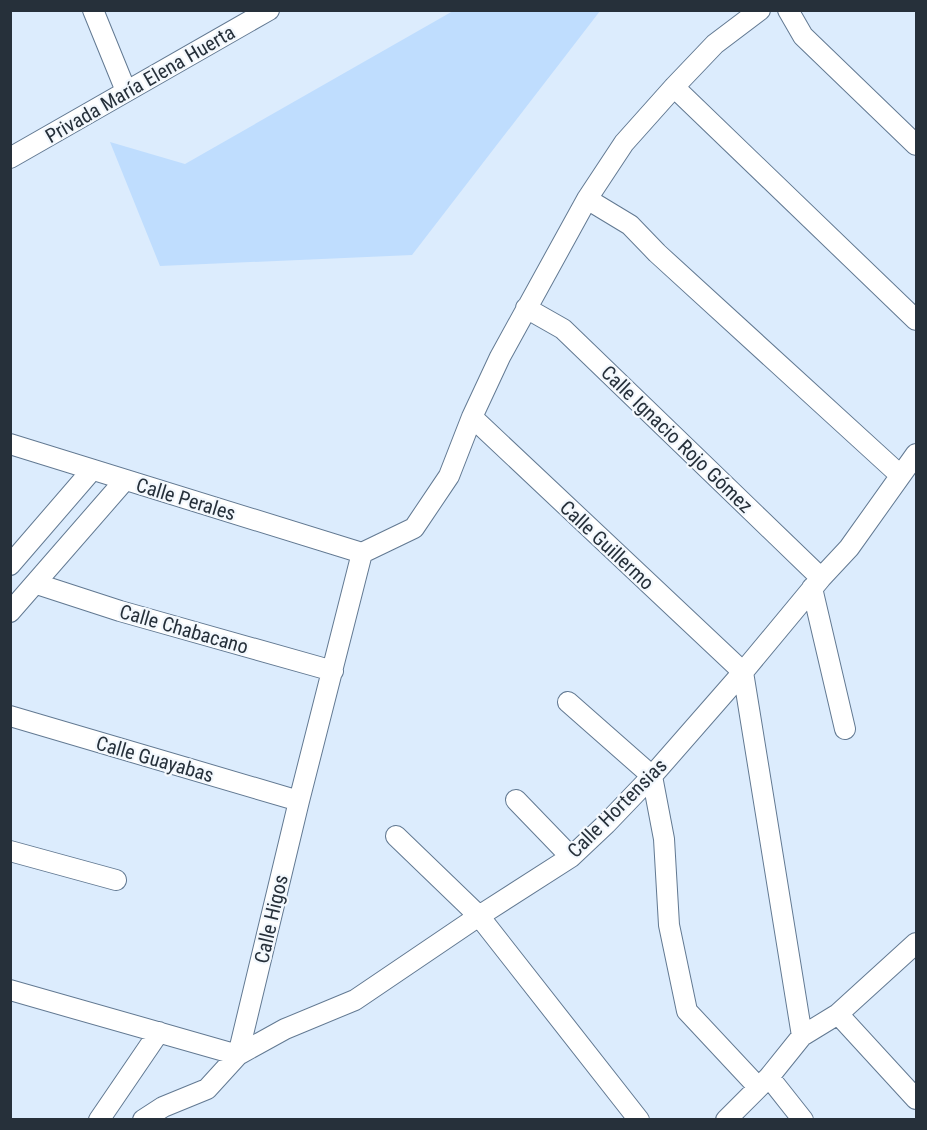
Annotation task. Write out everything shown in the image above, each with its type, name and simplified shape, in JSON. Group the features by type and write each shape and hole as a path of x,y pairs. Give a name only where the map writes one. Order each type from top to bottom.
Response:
{"street":[{"path":"93,10 126,91"},
{"name":"Privada María Elena Huerta","path":"10,158 269,10"},
{"path":"362,554 414,528 449,476 472,417 526,308 587,199 624,143 715,44 760,10"},
{"path":"788,10 803,36 916,145"},
{"path":"674,87 916,320"},
{"path":"587,199 630,225 657,253 900,475"},
{"name":"Calle Ignacio Rojo Gómez","path":"526,308 563,329 817,583"},
{"name":"Calle Guillermo","path":"472,417 743,672"},
{"name":"Calle Perales","path":"10,444 362,554"},
{"name":"Calle Hortensias","path":"143,1119 163,1107 207,1089 238,1055 285,1029 355,1000 478,916 571,857 652,776 743,672 849,548 916,454"},
{"path":"11,563 92,470"},
{"path":"10,612 37,584 125,480"},
{"name":"Calle Higos","path":"238,1055 299,801 362,554"},
{"path":"817,583 845,729"},
{"name":"Calle Chabacano","path":"37,584 120,611 333,671"},
{"path":"743,672 802,1036"},
{"path":"568,702 652,776 664,839 669,926 687,1011 803,1119"},
{"name":"Calle Guayabas","path":"10,716 299,801"},
{"path":"516,800 571,857"},
{"path":"396,836 478,916 639,1119"},
{"path":"10,850 116,880"},
{"path":"726,1119 763,1082 802,1036 838,1014 916,943"},
{"path":"12,993 238,1055"},
{"path":"838,1014 916,1099"},
{"path":"99,1119 159,1032"}],"shaded area":[{"path":"453,11 600,11 412,255 160,266 110,142 185,164"}]}
